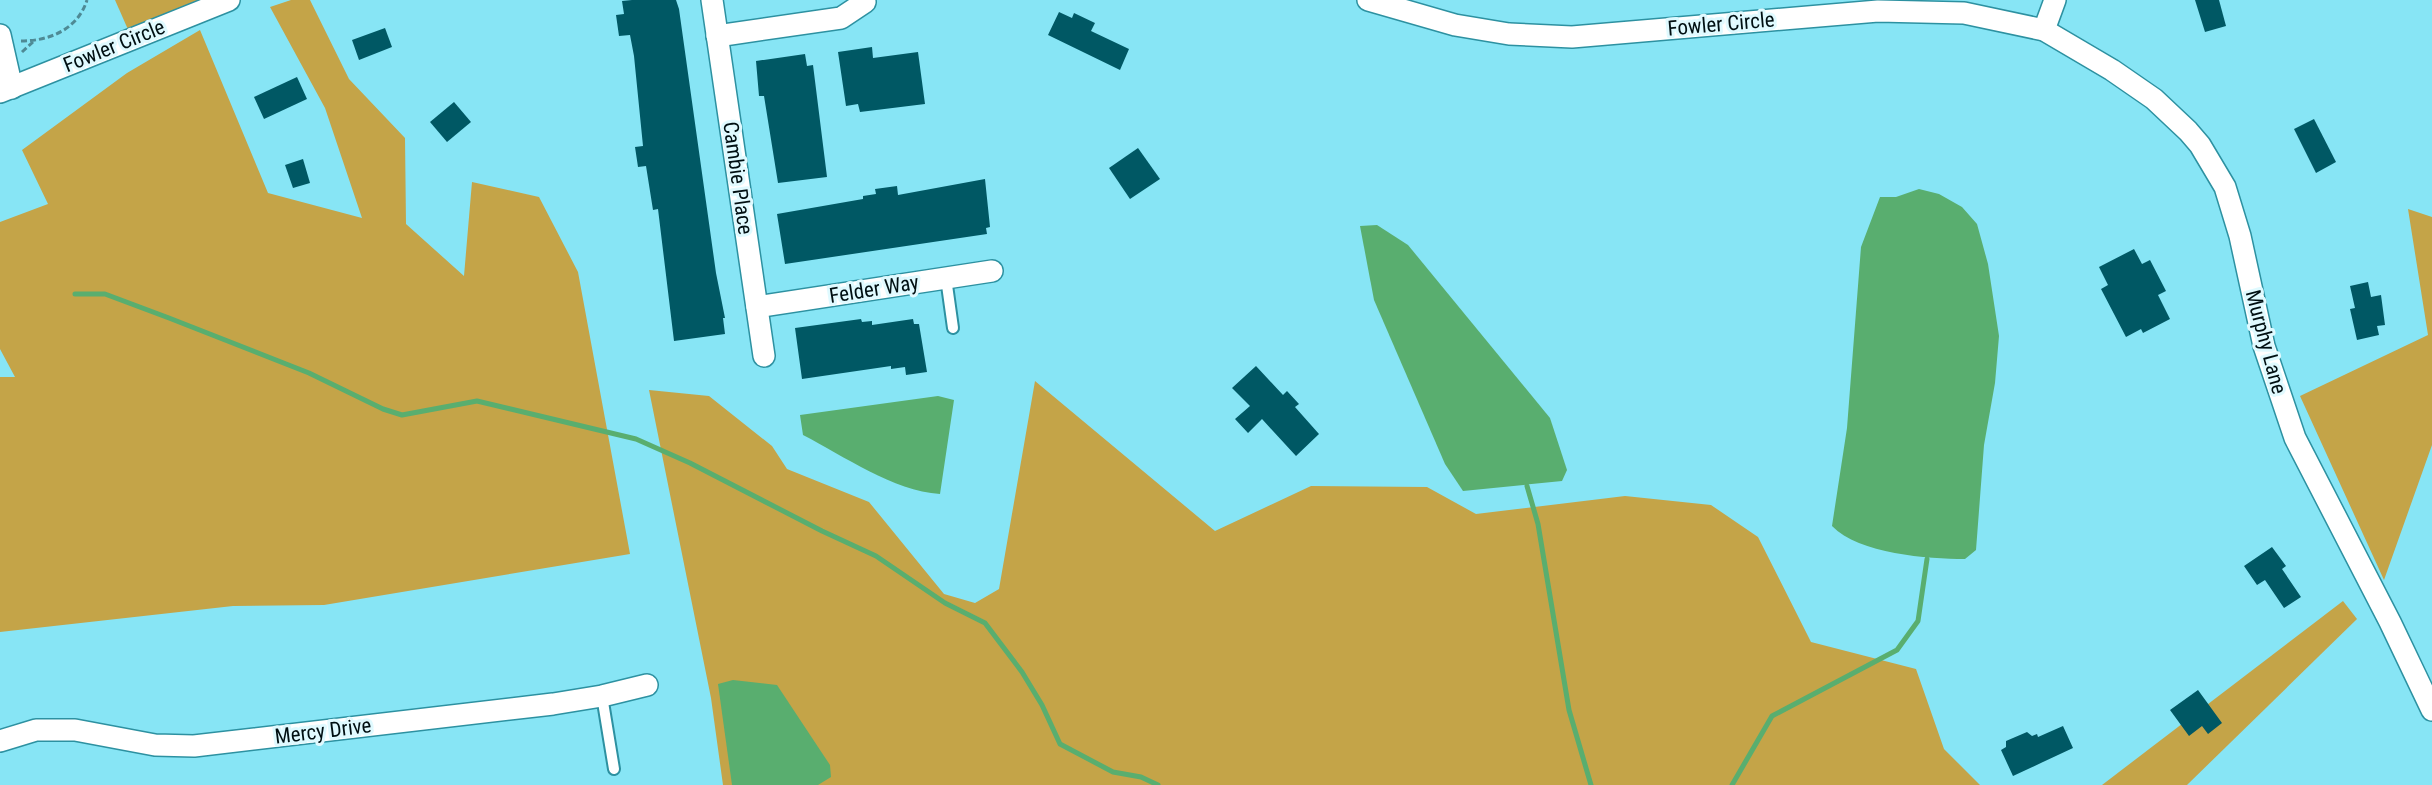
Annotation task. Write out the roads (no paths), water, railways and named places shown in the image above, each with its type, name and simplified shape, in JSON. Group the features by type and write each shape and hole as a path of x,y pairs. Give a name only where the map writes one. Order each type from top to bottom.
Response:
{"street":[{"name":"Fowler Circle","path":"6,90 229,0"},
{"name":"Cambie Place","path":"712,0 764,356"},
{"name":"Fowler Circle","path":"1368,0 1455,25 1509,34 1561,37 1616,35 1878,11 1964,13 2044,30"},
{"path":"2044,30 2055,0"},
{"path":"717,36 841,18 865,2"},
{"name":"Murphy Lane","path":"2044,30 2090,56 2154,99 2200,144 2215,167 2233,210 2264,346 2295,438 2390,622 2432,710"},
{"path":"0,39 6,90"},
{"name":"Felder Way","path":"757,307 992,272"},
{"name":"Mercy Drive","path":"0,741 36,730 75,730 155,745 194,747 602,696 647,685"}],"lane":[{"path":"946,278 953,328"},
{"path":"602,696 614,769"}],"waterway":[{"path":"75,294 105,294 309,373 383,409 402,415 477,401 636,439 690,463 876,556 945,603 985,623 1022,672 1042,705 1060,744 1113,772 1141,777 1158,785"},
{"path":"1527,486 1538,524 1569,710 1591,785"},
{"path":"1732,785 1772,716 1897,650 1918,621 1927,559"}]}
